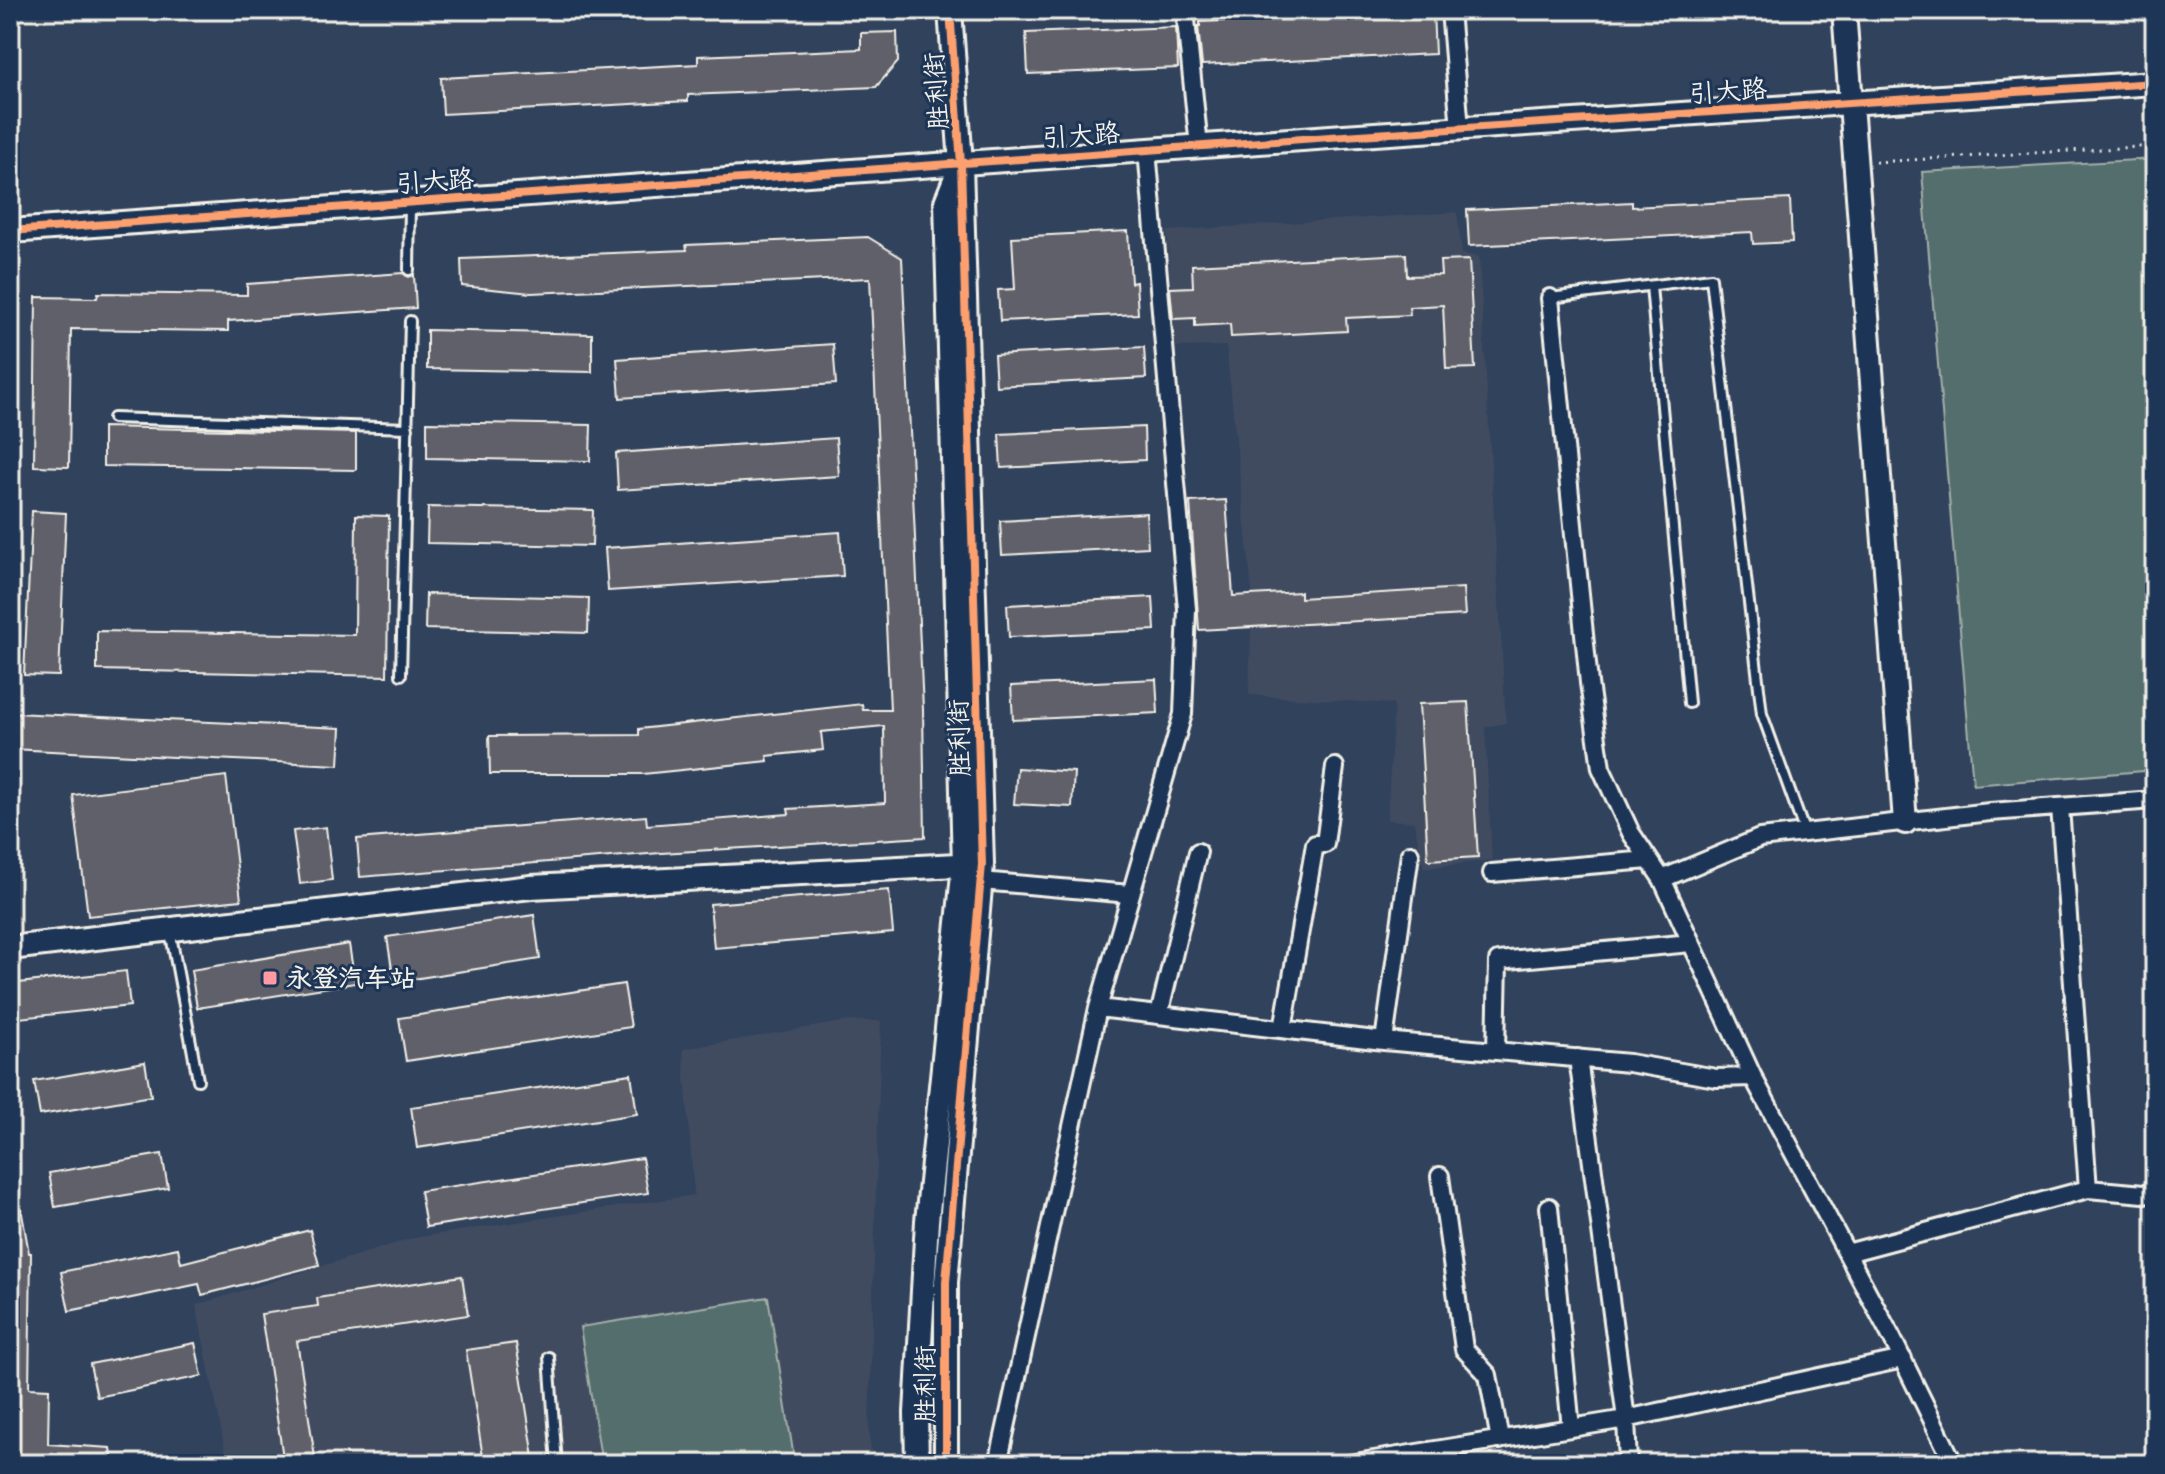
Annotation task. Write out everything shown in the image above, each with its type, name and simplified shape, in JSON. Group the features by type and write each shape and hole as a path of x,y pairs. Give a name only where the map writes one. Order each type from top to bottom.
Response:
{"street":[{"name":"胜利街","path":"946,1464 946,1282 976,870 946,202 961,164 950,10"},
{"path":"1185,10 1199,147"},
{"path":"1450,10 1460,129"},
{"path":"1844,10 1905,822"},
{"name":"引大路","path":"10,231 1147,150 2155,83"},
{"path":"998,1464 1098,1008 1183,714 1187,609 1147,150"},
{"path":"1550,298 1589,683 1601,768 1631,833 1662,879 1753,1077 1903,1359 1954,1464"},
{"path":"1283,1029 1315,844 1325,844 1335,767"},
{"path":"1662,879 1760,838 1990,812 2155,800"},
{"path":"2060,807 2088,1189"},
{"path":"1159,1015 1198,852"},
{"path":"1384,1041 1410,854"},
{"path":"1492,873 1649,860"},
{"name":"胜利街","path":"917,1464 916,1413 927,1221 976,870"},
{"path":"10,948 531,887 976,870 1130,894"},
{"path":"1496,1051 1498,961 1691,943"},
{"path":"1098,1008 1384,1041 1629,1063 1716,1078 1753,1077"},
{"path":"1578,1058 1626,1419 1628,1464"},
{"path":"1440,1176 1464,1349 1488,1375 1500,1440"},
{"path":"1847,1253 2088,1189 2155,1195"},
{"path":"1549,1207 1571,1428"},
{"path":"1349,1464 1626,1419 1903,1359"}],"lane":[{"path":"409,270 410,203"},
{"path":"1550,298 1711,278 1762,714 1805,833"},
{"path":"1651,286 1689,703"},
{"path":"401,675 410,321"},
{"path":"113,418 408,428"},
{"path":"170,929 198,1080"},
{"path":"549,1357 557,1464"}],"path":[{"path":"1855,164 2155,146"}],"shaded area":[{"path":"1457,212 1462,254 1479,256 1506,723 1485,727 1492,860 1424,868 1414,822 1387,820 1394,704 1249,695 1252,591 1226,346 1175,347 1167,231"},
{"path":"848,1021 881,1021 869,1430 872,1464 228,1464 196,1305 413,1238 694,1195 683,1049"}],"green space":[{"path":"2155,159 2155,770 1973,785 1922,172"},
{"path":"768,1297 795,1464 602,1464 580,1327"}],"building":[{"path":"1433,12 1435,54 1202,65 1200,22"},
{"path":"1176,27 1178,68 1028,74 1026,33"},
{"path":"897,32 898,62 876,87 688,95 688,101 443,114 441,78 698,64 698,56 861,49 861,33"},
{"path":"1790,199 1792,242 1753,244 1752,232 1469,246 1467,210 1632,202 1632,207"},
{"path":"1128,231 1131,283 1136,282 1138,314 1000,321 998,290 1015,289 1012,237"},
{"path":"868,237 902,258 923,709 925,837 661,853 360,877 357,839 646,816 647,825 789,814 788,809 885,803 884,726 821,732 823,750 767,756 768,761 643,774 490,774 489,736 639,735 639,729 862,704 863,710 890,710 870,278 531,293 462,286 461,259 687,250 686,245"},
{"path":"1406,254 1407,276 1441,275 1440,261 1469,260 1475,368 1446,369 1443,305 1409,307 1410,315 1346,318 1347,331 1231,337 1230,324 1195,326 1195,318 1173,319 1170,288 1193,287 1192,265"},
{"path":"403,273 408,277 414,275 416,308 228,321 228,331 71,329 69,467 34,466 36,297 97,298 98,293 247,295 247,284"},
{"path":"427,330 592,334 592,372 427,369"},
{"path":"833,344 836,384 620,398 617,359"},
{"path":"1144,347 1146,378 996,386 994,355"},
{"path":"427,422 591,425 590,461 427,458"},
{"path":"103,427 356,433 356,470 103,466"},
{"path":"1144,427 1145,460 1001,468 999,434"},
{"path":"836,438 839,476 618,490 616,453"},
{"path":"1226,500 1233,596 1300,592 1300,598 1463,588 1465,615 1199,630 1190,502"},
{"path":"428,507 593,510 592,546 427,543"},
{"path":"32,511 66,513 59,676 24,675"},
{"path":"1146,513 1148,547 1002,555 1000,521"},
{"path":"356,515 389,516 387,676 97,670 97,631 355,635"},
{"path":"840,532 843,576 608,591 605,548"},
{"path":"426,594 589,598 588,633 425,629"},
{"path":"1153,597 1155,630 1009,637 1007,605"},
{"path":"1156,679 1158,713 1013,720 1011,686"},
{"path":"1468,702 1478,857 1428,860 1419,704"},
{"path":"13,713 341,728 339,765 11,749"},
{"path":"1017,768 1074,772 1072,807 1014,804"},
{"path":"226,776 241,900 88,916 73,795"},
{"path":"326,827 332,880 300,884 293,831"},
{"path":"889,890 893,933 714,948 710,904"},
{"path":"534,915 540,959 394,982 387,937"},
{"path":"349,944 355,983 197,1008 191,970"},
{"path":"126,971 130,1006 10,1019 10,984"},
{"path":"624,984 631,1027 406,1061 399,1018"},
{"path":"145,1062 151,1096 40,1115 34,1081"},
{"path":"631,1074 637,1114 417,1148 411,1107"},
{"path":"162,1154 168,1188 55,1207 49,1173"},
{"path":"642,1158 648,1193 426,1227 420,1191"},
{"path":"10,1191 18,1191 31,1253 29,1388 49,1389 48,1444 111,1448 113,1464 10,1464"},
{"path":"310,1230 319,1265 202,1295 199,1284 69,1311 61,1272 178,1248 181,1263"},
{"path":"462,1276 468,1315 297,1341 316,1464 284,1464 261,1314 318,1306 317,1298"},
{"path":"195,1343 202,1376 97,1397 90,1364"},
{"path":"516,1343 535,1464 484,1464 466,1350"}],"cycle path":[{"path":"946,1464 946,1282 982,864 961,164 950,10"},
{"path":"10,231 1344,136 2155,83"}],"place":[{"name":"永登汽车站","path":"270,978"}]}
